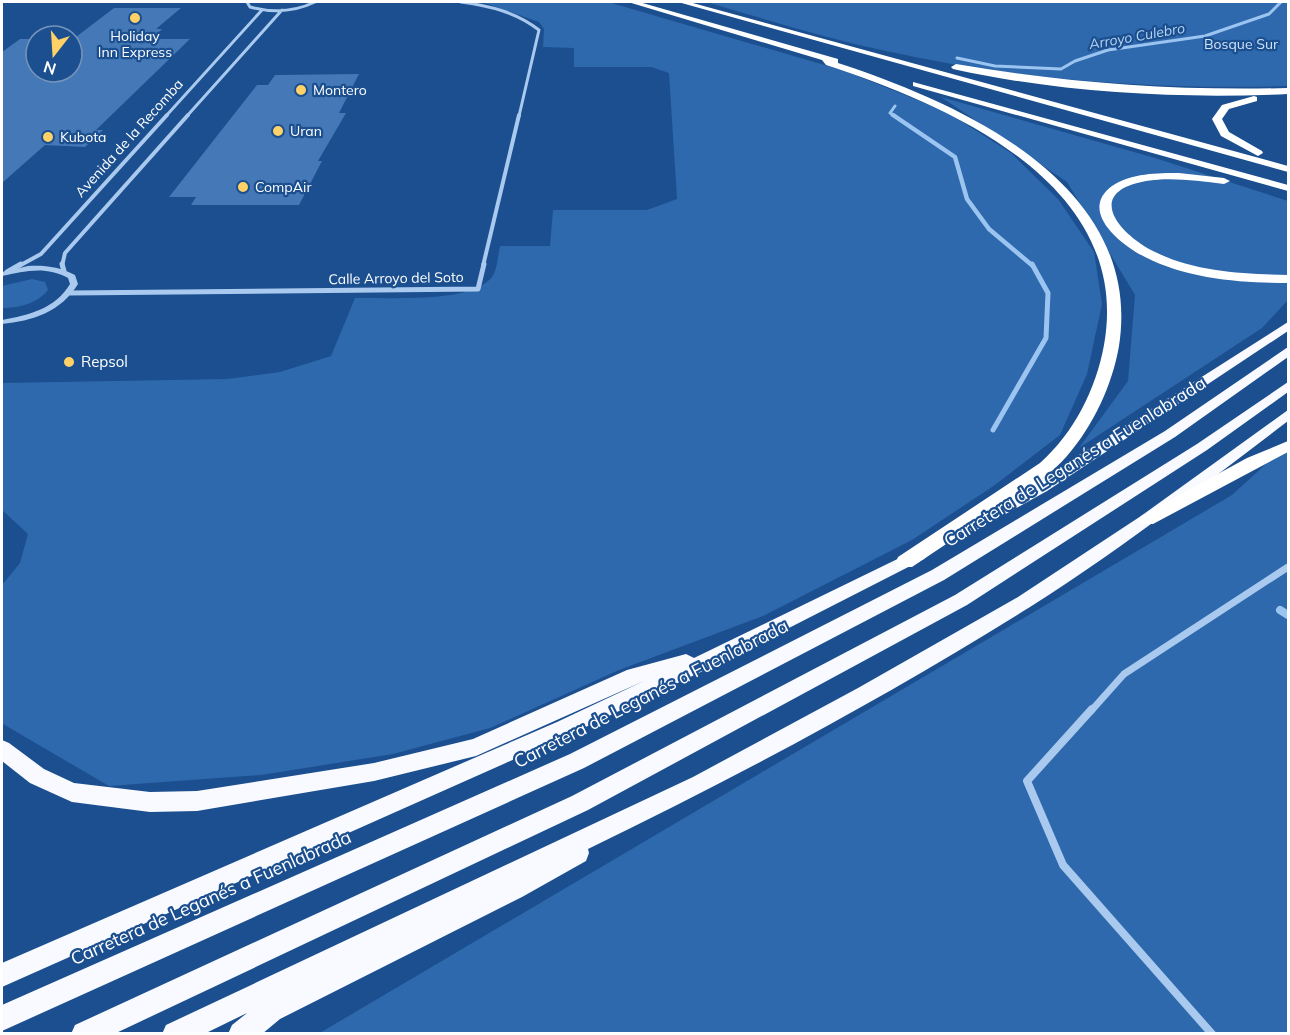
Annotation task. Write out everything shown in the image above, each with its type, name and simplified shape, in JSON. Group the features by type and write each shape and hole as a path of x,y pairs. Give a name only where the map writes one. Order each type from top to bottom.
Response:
{"highway":[{"path":"632,2 1288,188"},
{"path":"682,2 1175,138 1288,166"},
{"path":"827,41 942,65 1055,82 1181,91 1288,91"},
{"path":"825,58 829,63 899,86 966,117 1028,159 1067,196 1084,219 1102,248 1113,285 1116,308 1114,341 1102,382 1087,416 1061,452 1032,478 905,562"},
{"path":"1288,99 1239,102 1220,111 1216,119 1225,134 1288,166"},
{"path":"1211,168 1288,195"},
{"path":"1288,195 1210,179 1162,177 1123,185 1111,194 1104,205 1108,221 1121,235 1138,247 1168,261 1233,277 1288,279"},
{"path":"2,975 564,728 725,652 905,562 1041,487 1288,326"},
{"name":"Carretera de Leganés a Fuenlabrada","path":"2,1018 577,761 927,581 1170,434 1288,351"},
{"path":"84,1034 580,803 961,600 1202,447 1288,386"},
{"path":"241,1034 271,1010 514,889 865,694 1024,602 1147,520 1288,414"},
{"path":"1147,520 1253,462 1288,446"},
{"path":"2,749 36,776 72,792 150,802 197,801 374,772 476,747 634,676 725,652"},
{"path":"175,1034 701,784"}],"street":[{"path":"247,2 250,7 262,10 282,10 315,2"},
{"name":"Calle Arroyo del Soto","path":"70,293 478,289 539,30 524,17 483,4 461,2"},
{"name":"Avenida de la Recomba","path":"4,273 41,254 262,10"},
{"name":"Avenida de la Recomba","path":"64,271 61,262 65,253 282,10"},
{"path":"2,329 20,319 51,308 70,293 74,284 72,277 64,271 38,267 4,273"},
{"path":"2,322 20,319"},
{"path":"1212,1034 1063,865 1027,781 1124,674 1288,567"}],"green space":[{"path":"482,2 608,2 845,71 947,112 1011,153 1058,199 1094,252 1102,304 1087,374 1060,435 995,485 912,540 763,616 619,670 490,728 393,754 261,775 109,786 3,724 2,585 20,563 28,534 2,510 2,383 227,379 280,372 331,356 355,298 428,297 466,292 481,286 492,277 500,246 550,246 553,210 647,210 677,199 669,73 651,67 574,67 574,48 543,47 544,29 539,22"},
{"name":"Bosque Sur","path":"706,2 1288,2 1288,86 1136,84 1035,76 985,69 863,46"},
{"path":"941,97 1155,158 1288,201 1288,300 1262,328 1079,448 1128,381 1135,295 1067,182"},
{"path":"32,279 45,282 48,290 44,295 27,304 2,308 2,286"},
{"path":"1288,444 1288,1033 318,1034 1232,495"}],"building":[{"path":"114,8 181,8 156,29 162,29 152,39 190,39 96,130 103,130 85,147 45,145 2,183 2,52 20,39 24,39 24,84 84,84 84,31"},
{"path":"359,74 339,113 346,113 318,161 322,161 299,205 191,205 196,197 169,197 257,85 268,85 275,75"}],"waterway":[{"name":"Arroyo Culebro","path":"957,58 995,66 1061,69 1075,61 1108,50 1205,36 1269,14 1281,2"},
{"name":"Arroyo Culebro","path":"895,106 890,113 895,116"},
{"name":"Arroyo Culebro","path":"893,115 955,157 967,199 989,229 1033,266"},
{"name":"Arroyo Culebro","path":"993,430 1046,338 1048,293 1032,264"},
{"name":"Arroyo Culebro","path":"1280,610 1288,615"}],"place":[{"name":"Holiday Inn Express","path":"135,18"},
{"name":"Montero","path":"301,90"},
{"name":"Uran","path":"278,131"},
{"name":"Kubota","path":"48,137"},
{"name":"CompAir","path":"243,187"},
{"name":"Repsol","path":"69,362"}]}
